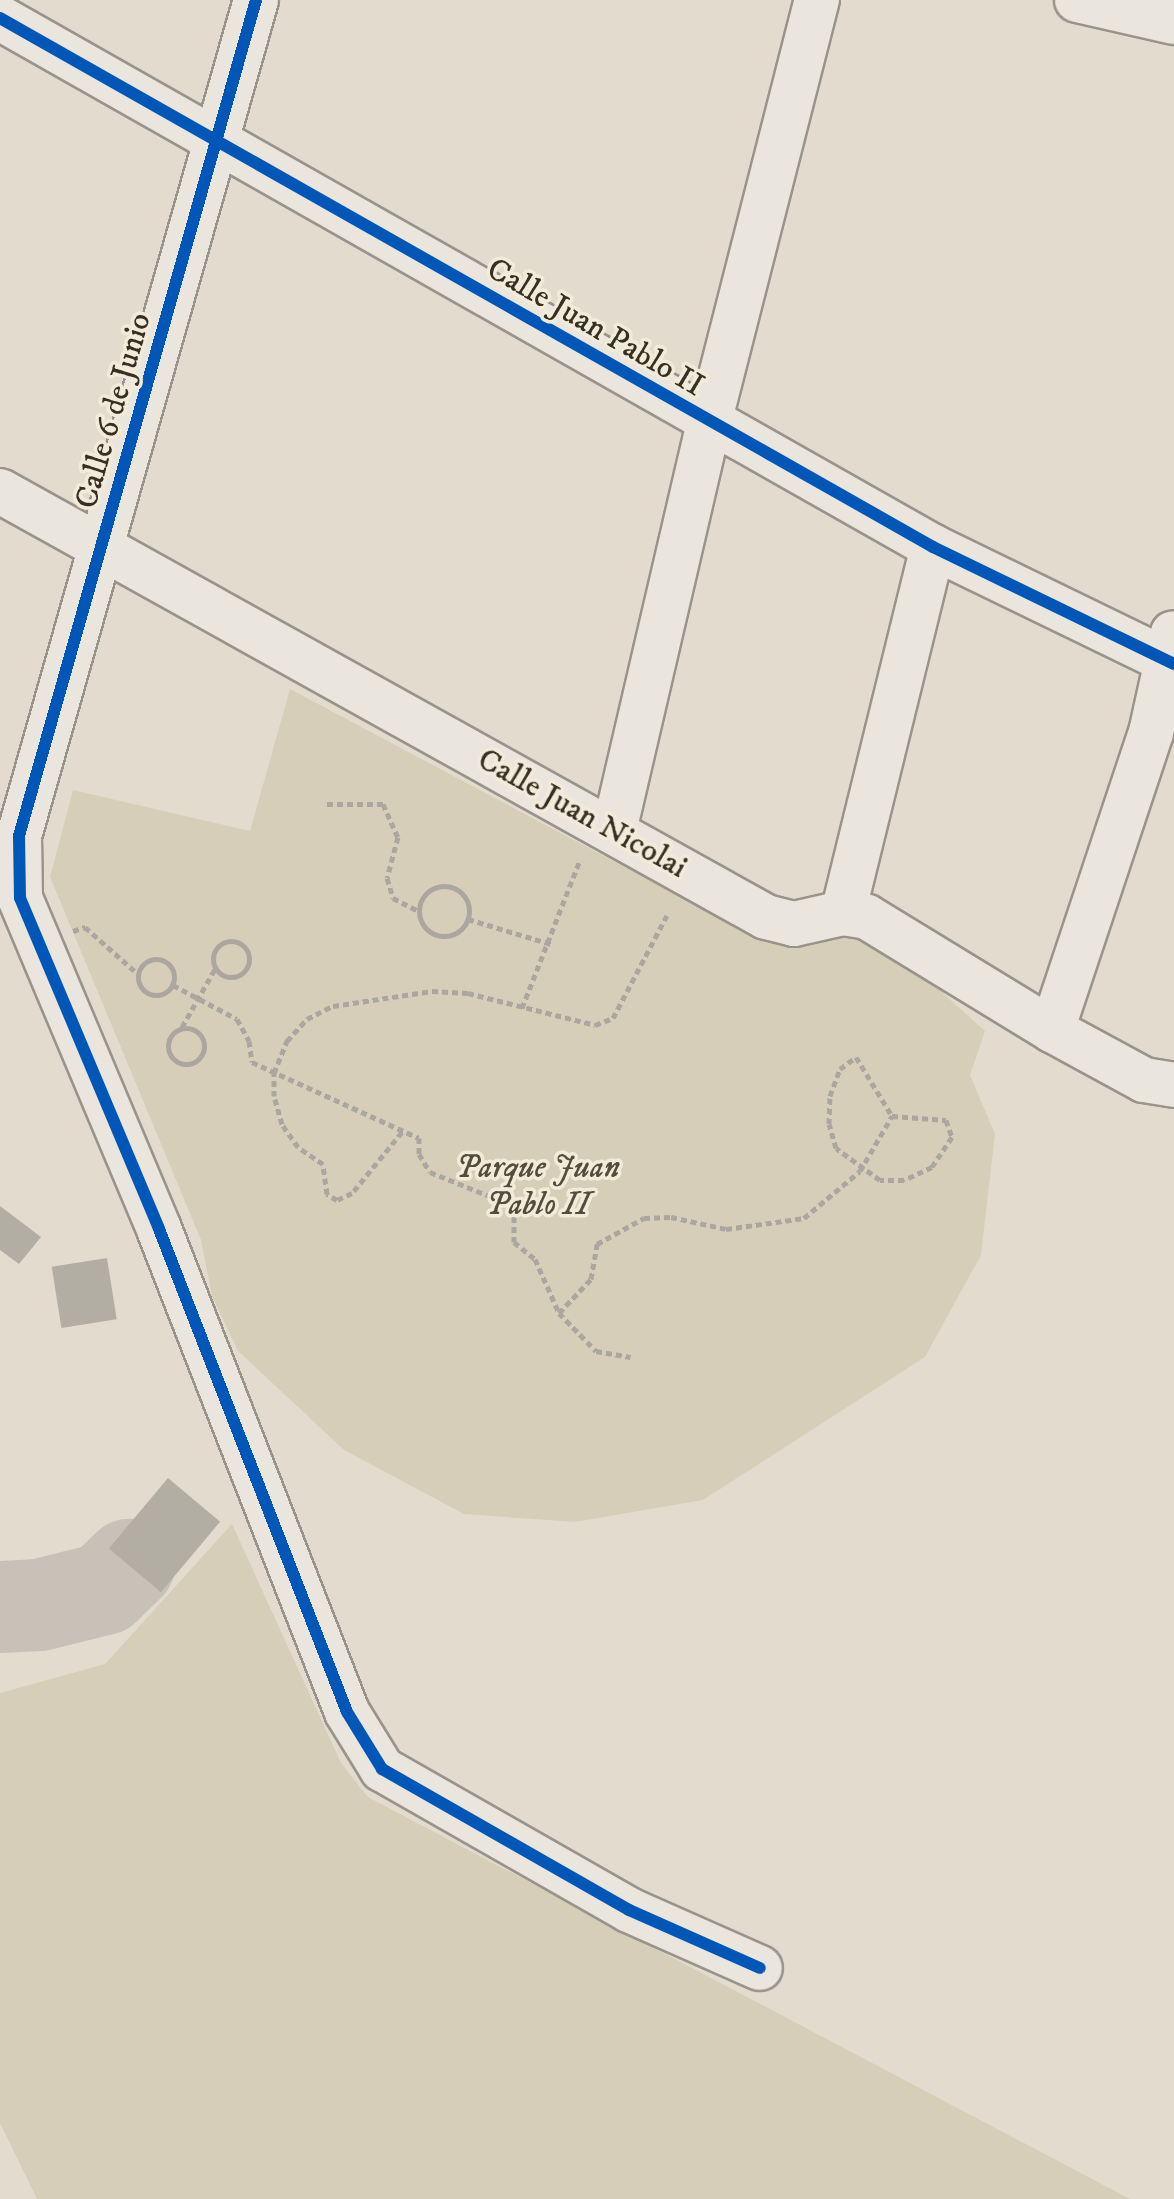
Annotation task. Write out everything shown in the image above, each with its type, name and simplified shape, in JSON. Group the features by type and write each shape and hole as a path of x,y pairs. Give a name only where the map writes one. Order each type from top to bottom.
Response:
{"street":[{"name":"Calle 6 de Junio","path":"256,0 218,143 19,836 20,898 159,1229 347,1712 382,1769 629,1910 760,1968"},
{"path":"614,831 709,423 817,0"},
{"path":"1077,0 1174,22"},
{"name":"Calle Juan Pablo II","path":"0,18 709,423 933,547 1172,652"},
{"name":"Calle Juan Nicolai","path":"0,491 766,917 794,924 843,913"},
{"path":"933,547 843,913 867,917 1052,1030 1144,1080 1174,1085"},
{"path":"1052,1030 1151,733 1172,652"}],"path":[{"path":"327,804 383,804 398,837 387,878 393,898 418,911 427,930 446,937 463,928 468,919 463,894 448,886 427,891 418,911"},
{"path":"522,1008 551,944 580,860"},
{"path":"402,1132 352,1193 337,1200 327,1194 323,1164 298,1147 282,1124 274,1073 287,1041 307,1019 333,1006 432,991 468,993 595,1025 613,1018 667,915"},
{"path":"468,919 551,944"},
{"path":"85,927 138,974 148,993 163,995 173,985 175,972 159,959 146,961 138,974"},
{"path":"181,1028 195,1030 204,1041 203,1054 192,1063 177,1062 167,1050 170,1036 181,1028 215,969 213,954 222,943 236,942 247,950 249,963 242,974 227,978 215,969"},
{"path":"173,985 237,1019 249,1041 252,1062 419,1138 419,1154 430,1172 514,1206 514,1242 535,1259 559,1313 596,1351 630,1357"},
{"path":"856,1057 892,1116 946,1120 952,1137 932,1167 904,1180 880,1180 860,1171 836,1148 829,1124 830,1096 840,1069 856,1057"},
{"path":"559,1313 591,1279 597,1244 612,1232 644,1218 671,1217 726,1229 804,1218 860,1171 892,1116"}],"green space":[{"name":"Parque Juan Pablo II","path":"290,689 760,939 799,946 846,933 935,986 985,1031 970,1075 995,1134 981,1255 925,1357 703,1500 575,1522 464,1514 344,1450 238,1351 212,1296 201,1240 50,877 73,790 250,831"},
{"path":"232,1524 341,1763 368,1797 1130,2199 37,2199 0,2123 0,1693 105,1664"}],"building":[{"path":"0,1206 41,1237 19,1264 0,1250"},
{"path":"107,1258 117,1319 61,1328 52,1267"},
{"path":"168,1478 220,1522 161,1592 109,1548"}],"taxiway":[{"path":"0,1607 39,1605 104,1589 129,1565"}],"cycle path":[{"path":"256,0 19,836 20,898 159,1229 347,1712 382,1769 629,1910 760,1968"},
{"path":"0,18 933,547 1174,664"}]}
